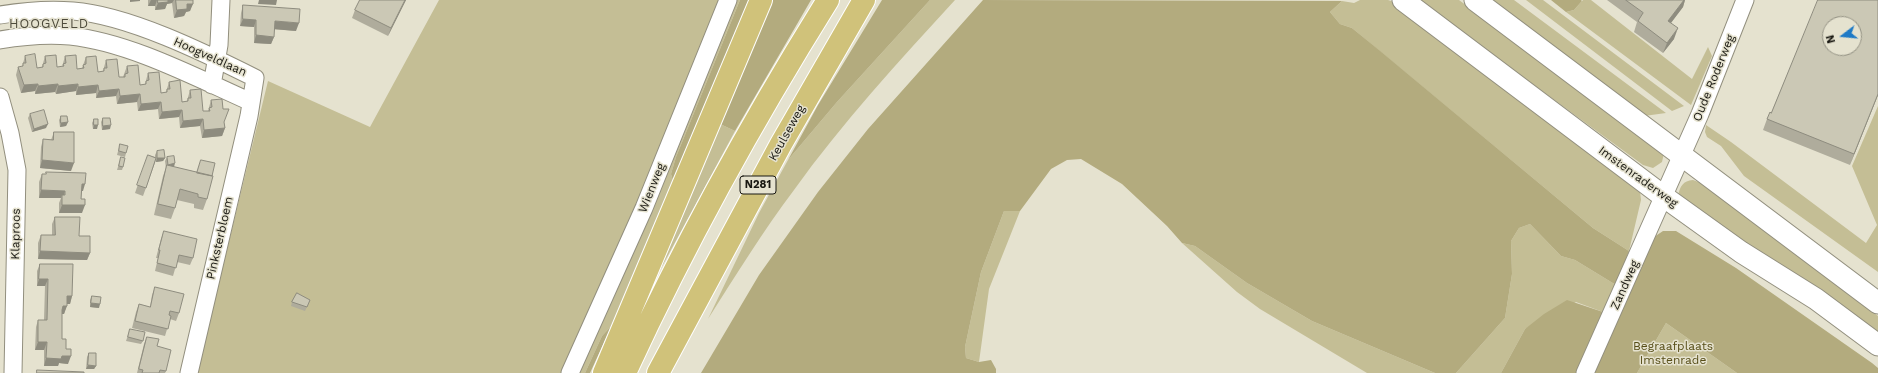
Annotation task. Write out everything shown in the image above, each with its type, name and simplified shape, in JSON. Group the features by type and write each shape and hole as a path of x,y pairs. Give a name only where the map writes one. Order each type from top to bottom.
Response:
{"highway":[{"path":"604,373 761,0"},
{"name":"N281","path":"625,373 691,239 751,128 828,0"},
{"name":"Keulseweg","path":"658,373 781,144 864,0"}],"street":[{"path":"212,85 219,46 221,0"},
{"name":"Wienweg","path":"570,373 644,208 728,0"},
{"name":"Imstenraderweg","path":"1404,0 1663,196 1741,252 1816,299 1878,345"},
{"path":"1475,0 1878,303"},
{"name":"Oude Roderweg","path":"1663,196 1700,114 1745,0"},
{"path":"72,36 74,5"},
{"name":"Hoogveldlaan","path":"0,15 74,5 146,29 256,78 251,102 121,48 72,36 33,36 0,40"},
{"name":"Klaproos","path":"0,97 12,138 17,170 13,373"},
{"name":"Pinksterbloem","path":"189,373 251,102"},
{"name":"Zandweg","path":"1585,373 1663,196"}],"green space":[{"path":"439,0 740,0 676,157 671,174 675,187 612,325 602,336 585,373 197,373 268,81 370,127"},
{"path":"930,0 955,0 872,93 812,165 761,237 708,319 759,213 788,160 837,102"},
{"path":"1360,0 1388,0 1394,2 1640,191 1641,200 1629,251 1593,228 1352,28 1340,24 1330,12 1342,1 1354,3"},
{"path":"1410,0 1459,0 1664,153 1662,162 1653,168 1643,165 1493,55 1424,11"},
{"path":"1491,0 1514,0 1666,113 1644,116"},
{"path":"1526,0 1543,0 1684,106 1672,111"},
{"path":"1583,0 1591,0 1692,79 1708,47 1712,56 1691,105 1566,12 1574,10"},
{"path":"1878,106 1878,272 1744,176 1721,146 1707,137 1705,132 1706,125 1866,243 1877,225 1852,166"},
{"path":"718,123 735,131 623,339"},
{"path":"1693,180 1701,183 1878,316 1878,338 1678,196 1682,185"},
{"path":"1004,211 1020,211 989,289 979,362 966,358 965,347 981,272"},
{"path":"1530,224 1561,256 1575,260 1616,285 1603,312 1576,302 1525,329 1501,373 1456,373 1505,318 1512,274 1511,241 1519,228"},
{"path":"1182,243 1195,246 1247,283 1312,321 1435,373 1367,373 1260,309 1237,292"},
{"name":"Begraafplaats Imstenrade","path":"1666,323 1737,373 1637,373"}],"shaded area":[{"path":"740,0 753,0 675,187 671,174 676,157"},
{"path":"772,0 811,0 735,131 718,123"},
{"path":"882,0 930,0 837,102 788,160 818,105"},
{"path":"983,0 1342,1 1330,12 1340,24 1352,28 1593,228 1629,251 1616,285 1575,260 1561,256 1530,224 1519,228 1511,241 1512,274 1505,318 1456,373 1435,373 1312,321 1247,283 1195,246 1182,243 1167,226 1122,184 1081,159 1067,160 1051,169 1020,211 1004,211 981,272 965,347 966,358 979,362 991,360 996,369 996,373 701,373 759,275 818,192 868,129"},
{"path":"1551,0 1582,1 1574,10 1566,12"},
{"path":"1663,231 1676,231 1736,268 1872,363 1878,368 1878,373 1737,373 1666,323 1637,373 1591,373 1648,241"},
{"path":"1567,300 1603,312 1577,373 1501,373 1525,329 1544,314"},
{"path":"612,325 590,373 585,373 602,336"}],"building":[{"path":"158,0 168,0 168,2 158,3"},
{"path":"176,0 193,0 193,4 187,4 187,9 177,10"},
{"path":"360,0 405,0 391,28 355,10"},
{"path":"1626,0 1684,0 1668,21 1678,28 1667,43 1638,21 1643,13"},
{"path":"1818,0 1878,0 1878,94 1854,154 1767,119 1770,112 1771,113"},
{"path":"243,5 300,9 299,23 275,21 274,37 256,35 256,20 243,19"},
{"path":"35,54 37,68 43,67 43,64 46,63 45,56 56,55 57,67 64,66 63,64 66,63 65,56 76,55 77,69 84,68 83,65 86,64 86,57 96,56 98,72 104,71 104,68 107,68 106,60 117,59 119,77 125,77 125,74 128,73 127,66 138,65 140,85 146,84 146,81 149,80 148,73 159,72 161,93 167,92 167,89 170,89 169,82 180,80 182,102 188,101 188,98 191,98 190,90 201,89 203,111 210,111 209,108 212,107 211,100 222,99 223,109 229,109 224,122 225,128 204,130 203,119 183,121 182,110 162,112 161,102 141,104 140,94 120,96 119,89 99,91 98,85 78,87 78,84 58,86 58,84 38,86 38,84 24,85 18,67 23,66 23,63 26,63 25,56"},
{"path":"44,110 48,124 34,129 30,114"},
{"path":"61,116 67,116 68,122 61,123"},
{"path":"103,118 110,118 111,125 103,126"},
{"path":"94,119 98,119 98,125 94,125"},
{"path":"54,132 74,132 74,163 42,160 43,139 53,140"},
{"path":"120,144 128,146 126,153 119,151"},
{"path":"164,150 165,158 157,158 157,151"},
{"path":"148,155 156,158 146,188 137,185"},
{"path":"174,156 175,163 168,165 167,157"},
{"path":"121,157 125,158 123,167 119,166"},
{"path":"201,160 215,163 212,176 197,173"},
{"path":"167,165 213,176 207,199 198,197 198,194 180,189 175,208 158,204"},
{"path":"46,172 86,173 85,184 82,184 81,199 85,199 85,205 62,205 62,195 65,195 65,191 41,190 42,174 46,174"},
{"path":"55,217 80,217 79,236 90,236 90,253 40,251 41,235 55,235"},
{"path":"164,231 197,239 193,258 179,255 176,268 157,263"},
{"path":"40,264 73,264 72,296 67,296 67,306 63,306 62,310 62,339 66,339 66,349 71,349 71,356 62,356 61,359 46,358 47,342 38,342 38,320 47,320 48,279 39,279"},
{"path":"155,287 184,294 179,313 170,311 169,315 171,316 168,329 135,321 139,304 150,307"},
{"path":"297,293 310,300 307,307 292,302"},
{"path":"92,296 101,297 100,304 91,303"},
{"path":"130,329 145,332 143,341 128,337"},
{"path":"147,337 159,339 157,346 171,350 166,371 160,370 159,373 142,373 143,370 139,369"},
{"path":"89,353 96,353 96,366 88,365"},
{"path":"37,370 84,372 84,373 37,373"}],"district":[{"name":"HOOGVELD","path":"49,24"}]}
